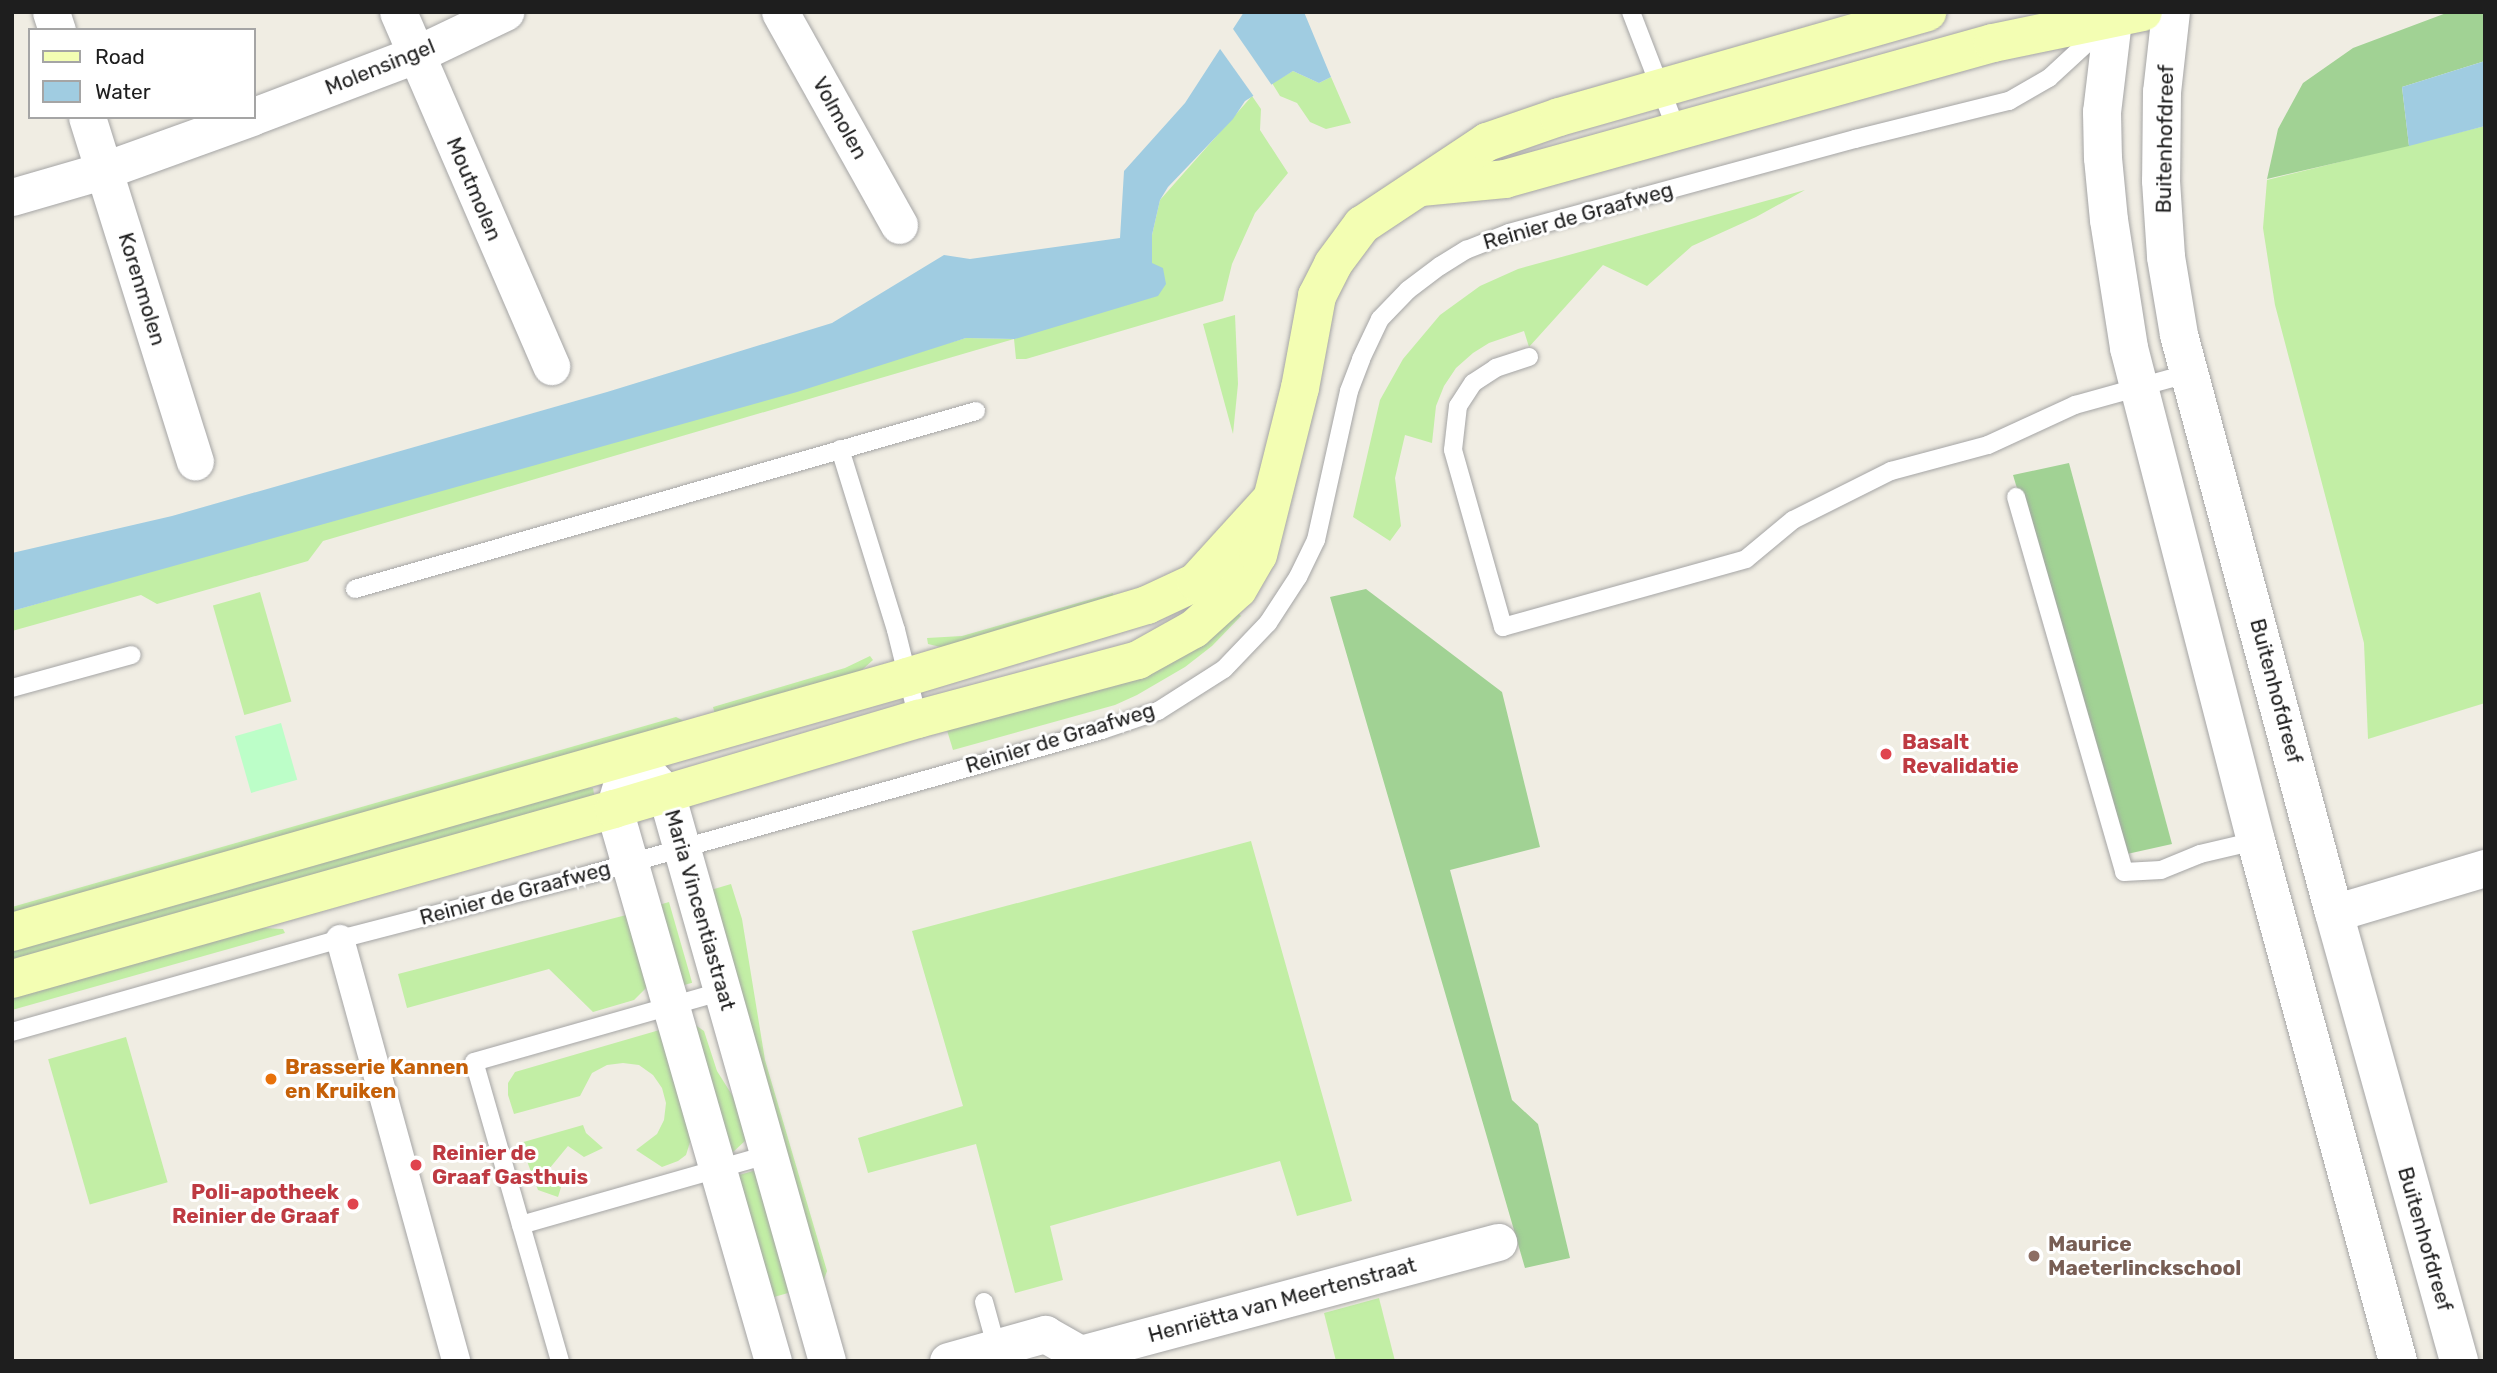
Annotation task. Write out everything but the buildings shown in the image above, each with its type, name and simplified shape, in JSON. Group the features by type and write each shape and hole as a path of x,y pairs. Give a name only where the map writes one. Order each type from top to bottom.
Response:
{"main road":[{"path":"12,979 614,809 918,719 1138,660 1194,629 1238,589 1258,555 1269,502 1297,401 1317,296 1333,264 1362,225 1415,187 1487,142 1559,117 1927,12"},
{"path":"1415,187 1505,180 1993,43 2122,14"},
{"path":"12,932 1097,621 1180,591 1207,572 1269,502"}],"street":[{"name":"Moutmolen","path":"398,12 551,366"},
{"name":"Molensingel","path":"256,116 417,54 505,12"},
{"name":"Volmolen","path":"780,12 899,225"},
{"name":"Buitenhofdreef","path":"2171,12 2162,92 2161,181 2166,257 2179,335 2334,914 2459,1361"},
{"path":"2122,14 2102,112 2102,158 2129,348 2256,841 2398,1361"},
{"name":"Korenmolen","path":"88,119 195,461"},
{"name":"Molensingel","path":"12,197 104,170 247,119"},
{"path":"630,756 614,809 773,1361"},
{"name":"Maria Vincentiastraat","path":"630,756 666,793 827,1361"},
{"path":"2334,914 2485,868"},
{"path":"340,939 456,1361"},
{"name":"Henriëtta van Meertenstraat","path":"948,1361 998,1354 1045,1335 1080,1354 1499,1242"}],"lane":[{"path":"1631,12 1677,131"},
{"name":"Reinier de Graafweg","path":"12,1032 1102,730 1158,710 1224,669 1268,623 1298,577 1316,540 1349,391 1380,319 1408,290 1466,250 1522,229 2009,101 2049,78 2122,14"},
{"path":"1529,357 1496,368 1474,383 1458,406 1453,450 1503,627 1746,559 1793,520 1891,471 1987,445 2075,405 2190,373"},
{"path":"355,589 976,411"},
{"path":"840,449 918,719"},
{"path":"2016,497 2124,872 2161,870 2200,855 2256,841"},
{"path":"12,688 132,655"},
{"path":"560,1361 474,1062 724,991"},
{"path":"521,1225 770,1154"},
{"path":"984,1302 998,1354"}],"green space":[{"path":"2449,12 2485,12 2485,61 2402,87 2409,146 2267,179 2278,129 2303,83 2353,48"},
{"path":"1293,71 1319,83 1331,77 1351,123 1326,129 1310,122 1297,103 1280,96 1272,83"},
{"path":"1252,96 1261,109 1260,130 1288,173 1255,213 1232,264 1223,301 1026,359 1016,359 1014,339 323,541 308,561 157,604 141,595 12,631 12,611 966,338 1015,339 1152,263 1152,235 1160,200"},
{"path":"2485,126 2485,703 2368,739 2364,643 2275,305 2263,228 2267,180"},
{"path":"1805,190 1756,217 1692,246 1647,286 1603,265 1529,347 1524,331 1489,343 1473,353 1456,368 1444,386 1436,406 1432,443 1405,435 1395,478 1401,526 1390,541 1353,517 1380,400 1403,359 1440,315 1480,286 1518,269"},
{"path":"1235,315 1238,384 1233,434 1203,324"},
{"path":"2069,463 2172,844 2127,854 2013,475"},
{"path":"1366,589 1502,692 1540,847 1450,870 1512,1100 1538,1124 1570,1258 1525,1268 1330,597"},
{"path":"260,592 291,702 244,715 213,606"},
{"path":"1113,593 1117,608 953,650 928,644 927,638 962,636"},
{"path":"1236,610 1241,616 1212,646 1185,667 1137,695 1115,705 953,750 946,727"},
{"path":"870,656 873,660 852,679 717,722 713,707 845,668"},
{"path":"676,717 684,721 686,730 12,922 12,907"},
{"path":"281,723 297,780 251,793 235,736"},
{"path":"593,788 596,805 12,972 12,942 572,789"},
{"path":"1251,841 1352,1201 1297,1216 1280,1161 1050,1226 1063,1280 1015,1293 976,1144 868,1173 858,1138 963,1106 912,931"},
{"path":"731,884 742,919 765,1060 827,1271 823,1282 704,892"},
{"path":"669,902 692,983 677,987 654,906"},
{"path":"634,913 650,978 646,988 634,1000 593,1012 549,969 407,1008 398,974"},
{"path":"246,927 283,929 285,933 12,1010 12,991"},
{"path":"691,1022 704,1031 717,1071 734,1098 746,1140 732,1153"},
{"path":"663,1029 692,1136 686,1155 678,1161 662,1167 636,1150 657,1134 664,1120 666,1103 662,1088 653,1075 639,1065 607,1065 592,1073 580,1096 514,1114 508,1095 508,1083 515,1072"},
{"path":"126,1037 168,1182 90,1204 48,1059"},
{"path":"583,1125 586,1133 603,1148 584,1157 568,1146 549,1169 563,1181 558,1197 538,1190 520,1143"},
{"path":"760,1169 795,1291 767,1299 732,1177"},
{"path":"1379,1298 1395,1361 1336,1361 1324,1313"}],"water":[{"path":"1244,12 1304,12 1331,77 1319,83 1293,71 1245,101 1233,119 1168,187 1160,200 1152,235 1152,263 1163,268 1166,284 1158,296 1015,339 966,338 797,392 12,611 12,553 172,516 607,392 832,323 944,255 970,259 1120,238 1124,171 1185,103"},
{"path":"2485,61 2485,126 2409,146 2402,87"}],"pier":[{"path":"1231,26 1273,87 1255,98 1218,46"}],"place":[{"name":"Basalt Revalidatie","path":"1886,754"},
{"name":"Brasserie Kannen en Kruiken","path":"271,1079"},
{"name":"Reinier de Graaf Gasthuis","path":"416,1165"},
{"name":"Poli-apotheek Reinier de Graaf","path":"353,1204"},
{"name":"Maurice Maeterlinckschool","path":"2034,1256"}]}
